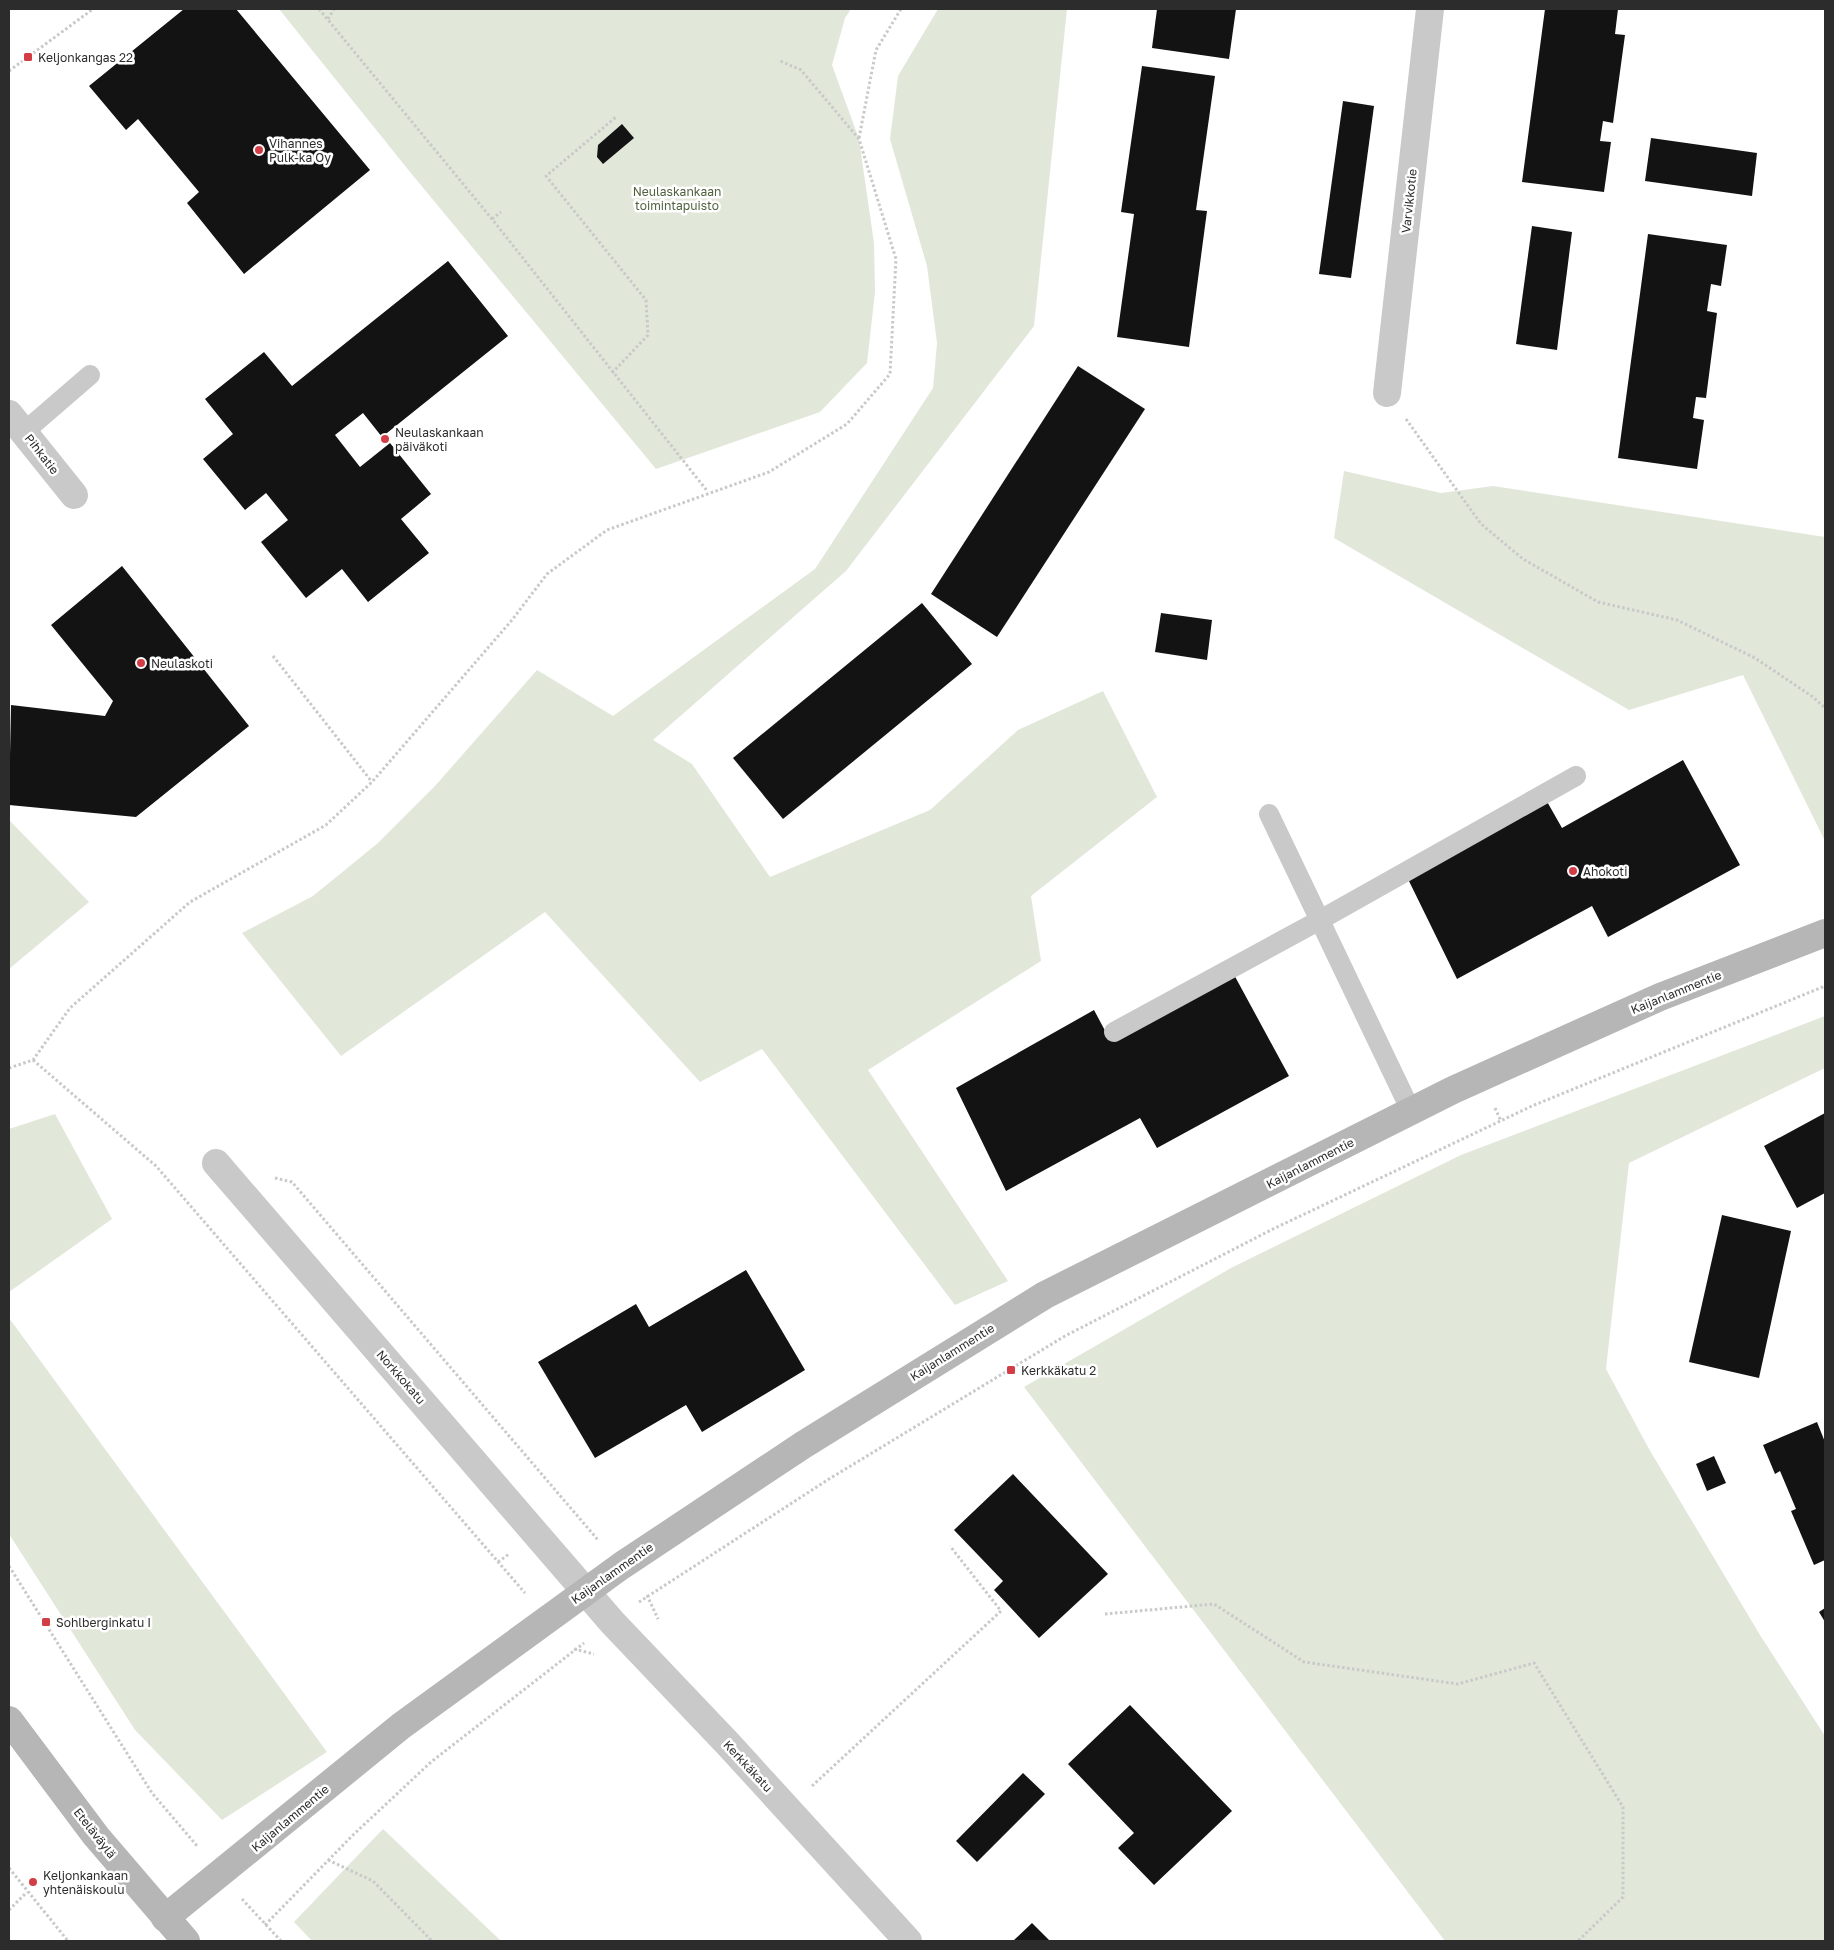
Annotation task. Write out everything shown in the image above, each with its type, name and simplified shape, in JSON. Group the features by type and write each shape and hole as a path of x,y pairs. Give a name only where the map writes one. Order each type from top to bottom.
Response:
{"street":[{"name":"Varvikkotie","path":"1387,393 1430,9"},
{"name":"Pihkatie","path":"16,423 74,495"},
{"name":"Kaijanlammentie","path":"165,1918 401,1726 621,1566 803,1445 1046,1295 1453,1090 1660,997 1825,933"},
{"name":"Norkkokatu","path":"216,1163 586,1591"},
{"name":"Kerkkäkatu","path":"586,1591 612,1622 735,1752 908,1941"},
{"name":"Eteläväylä","path":"9,1720 96,1836 186,1941"}],"lane":[{"path":"16,423 90,375"},
{"path":"1114,1032 1320,920 1576,776"},
{"path":"1269,814 1411,1111"}],"path":[{"path":"9,71 94,9"},
{"path":"319,9 492,219 708,492"},
{"path":"328,20 334,9"},
{"path":"859,139 876,50 901,9"},
{"path":"9,1068 33,1060 70,1008 190,902 326,824 372,782 512,620 547,574 607,530 708,492 769,472 848,424 890,374 896,259 859,139 801,70 780,61"},
{"path":"612,373 648,335 646,300 546,176 616,116"},
{"path":"492,219 501,212"},
{"path":"1387,393 1481,524 1523,559 1598,602 1677,620 1755,658 1813,697 1825,708"},
{"path":"273,656 372,782"},
{"path":"265,1925 328,1860 430,1762 612,1622 648,1596 829,1479 1065,1336 1273,1229 1532,1106 1825,986"},
{"path":"33,1060 156,1166 481,1542"},
{"path":"273,1177 292,1182 621,1566"},
{"path":"806,1792 1001,1611 950,1546"},
{"path":"9,1566 152,1793 280,1941"},
{"path":"1105,1614 1214,1604 1304,1662 1458,1684 1534,1662 1623,1807 1623,1897 1578,1941"},
{"path":"328,1860 373,1881 432,1941"},
{"path":"9,1868 68,1941"},
{"path":"9,1910 27,1892"}],"green space":[{"name":"Neulaskankaan toimintapuisto","path":"279,9 851,9 845,18 832,65 859,139 874,243 875,292 867,363 820,412 656,469 410,172"},
{"path":"938,9 1067,9 1034,326 846,571 653,740 692,764 770,877 930,810 1018,730 1103,691 1157,797 1031,896 1041,961 868,1070 1008,1281 955,1305 762,1049 700,1082 545,912 341,1056 242,933 313,896 378,843 435,786 537,670 613,716 815,569 933,388 937,343 927,266 890,139 898,76"},
{"path":"1344,471 1441,493 1493,486 1825,537 1825,841 1743,675 1629,710 1334,538"},
{"path":"9,820 89,902 9,969"},
{"path":"1825,1016 1825,1068 1629,1163 1606,1369 1649,1449 1760,1635 1825,1736 1825,1941 1445,1941 1024,1387 1231,1268 1461,1155"},
{"path":"55,1114 112,1219 9,1292 9,1129"},
{"path":"9,1318 327,1752 222,1820 135,1730 9,1534"},
{"path":"383,1829 501,1941 312,1941 294,1922"}],"building":[{"name":"Vihannes Pulk-ka Oy","path":"184,9 236,9 370,170 244,274 187,203 199,192 138,119 126,130 89,86"},
{"path":"1157,9 1236,9 1229,59 1152,48"},
{"path":"1545,9 1618,9 1615,34 1625,35 1613,123 1603,121 1600,141 1611,142 1604,192 1522,182"},
{"path":"1142,66 1215,76 1196,210 1207,211 1189,347 1117,337 1134,214 1121,212"},
{"path":"1343,101 1374,106 1351,278 1319,274"},
{"path":"622,124 634,138 603,164 597,157 598,145"},
{"path":"1651,138 1757,153 1752,196 1645,181"},
{"path":"1532,226 1572,232 1557,350 1516,344"},
{"path":"1648,234 1727,245 1721,286 1711,284 1707,311 1717,313 1706,398 1696,397 1693,418 1704,420 1697,469 1618,458"},
{"path":"448,261 508,336 382,437 363,413 335,435 360,467 390,443 431,494 401,519 429,553 368,602 342,569 306,598 261,542 288,520 266,493 245,510 203,459 233,434 205,399 264,352 292,386"},
{"path":"1078,366 1145,409 997,637 931,594"},
{"name":"Neulaskoti","path":"122,566 249,726 136,817 9,805 11,705 105,716 113,701 51,625"},
{"path":"922,603 972,664 783,819 733,758"},
{"path":"1161,613 1212,620 1207,660 1155,652"},
{"name":"Ahokoti","path":"1683,760 1740,865 1608,937 1592,906 1457,979 1407,877 1545,798 1562,828"},
{"path":"1232,971 1289,1076 1157,1148 1140,1118 1006,1191 956,1088 1094,1010 1110,1040"},
{"path":"1825,1113 1825,1193 1797,1208 1764,1146"},
{"path":"1722,1215 1791,1231 1759,1378 1689,1362"},
{"path":"746,1270 805,1370 702,1432 686,1405 595,1458 538,1362 636,1304 649,1327"},
{"path":"1817,1422 1825,1442 1825,1560 1814,1565 1791,1511 1796,1509 1780,1471 1775,1474 1763,1445"},
{"path":"1714,1456 1726,1483 1707,1491 1696,1464"},
{"path":"1013,1474 1108,1574 1039,1638 994,1590 1003,1581 954,1530"},
{"path":"1825,1608 1825,1622 1819,1612"},
{"path":"1130,1705 1232,1811 1154,1885 1118,1848 1134,1833 1068,1764"},
{"path":"1023,1773 1045,1794 977,1862 956,1841"},
{"path":"1032,1923 1050,1941 1013,1941"}],"place":[{"name":"Keljonkangas 22","path":"28,57"},
{"name":"Vihannes Pulk-ka Oy","path":"259,150"},
{"name":"Neulaskankaan päiväkoti","path":"385,439"},
{"name":"Neulaskoti","path":"141,663"},
{"name":"Ahokoti","path":"1573,871"},
{"name":"Kerkkäkatu 2","path":"1011,1370"},
{"name":"Sohlberginkatu I","path":"46,1622"},
{"name":"Keljonkankaan yhtenäiskoulu","path":"33,1882"}]}
